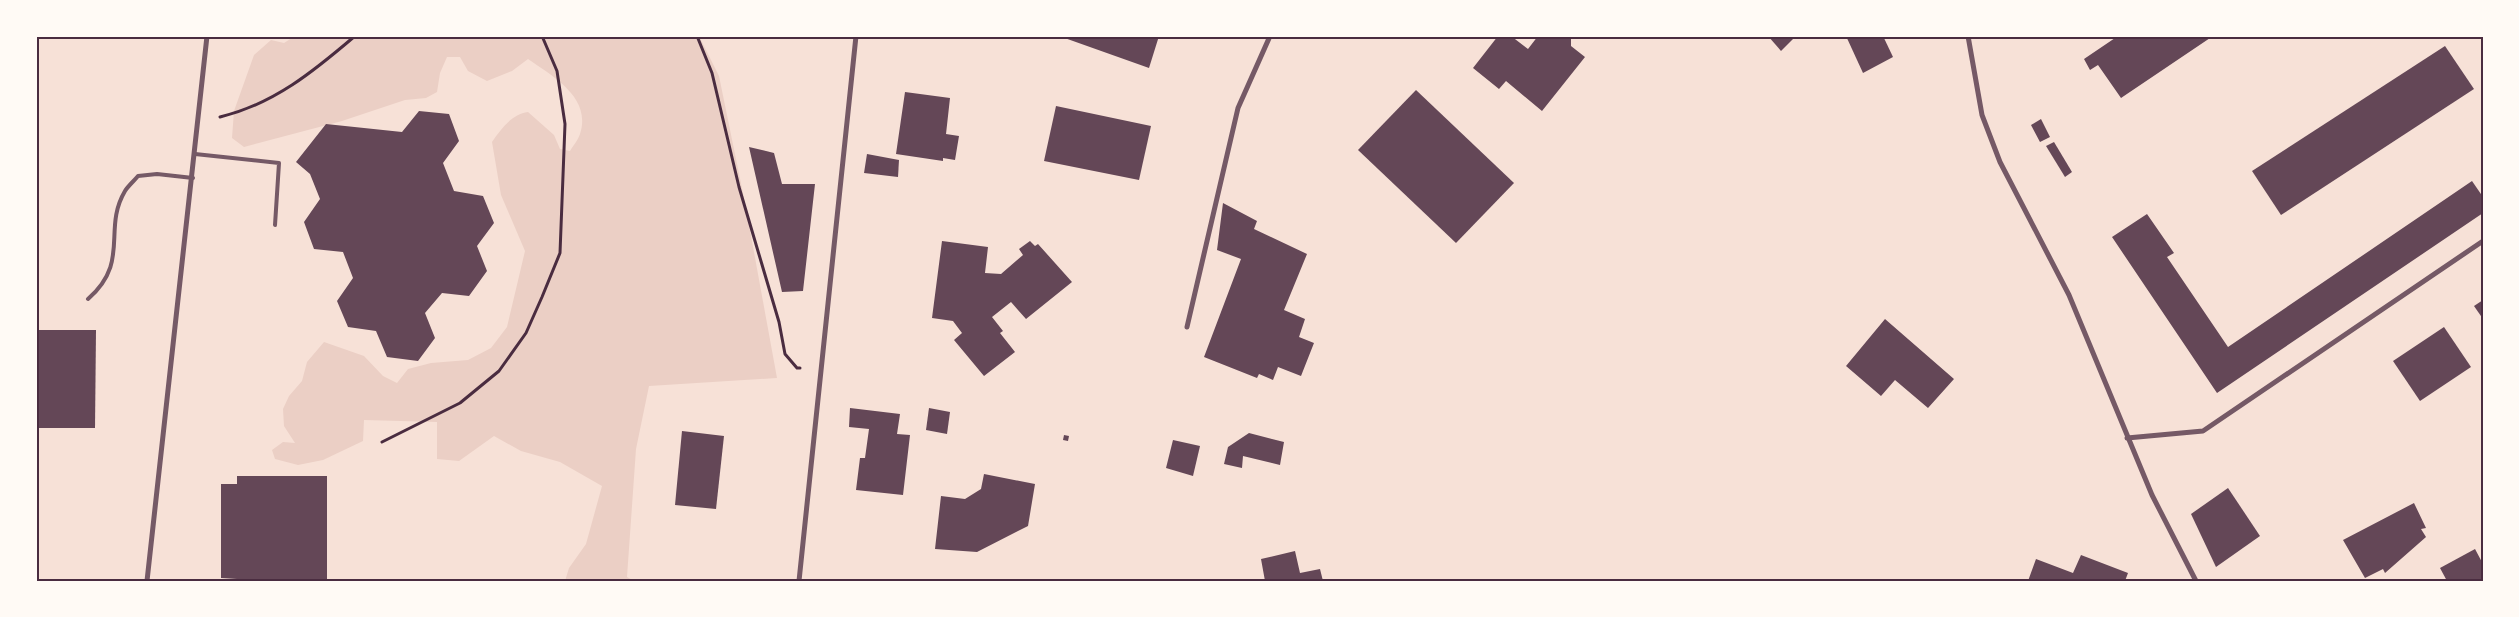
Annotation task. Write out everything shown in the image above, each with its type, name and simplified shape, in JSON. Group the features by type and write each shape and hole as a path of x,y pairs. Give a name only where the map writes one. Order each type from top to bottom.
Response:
{"street":[{"path":"147,581 200,117 207,36"},
{"path":"799,581 856,36"},
{"path":"1187,327 1238,108 1270,36"},
{"path":"1968,36 1982,115 2000,162 2068,294 2152,495 2196,581"},
{"path":"2127,438 2203,431 2483,240"}],"lane":[{"path":"195,154 279,164 275,225"},
{"path":"88,299 100,288 109,274 114,258 117,216 125,192 138,176 158,174 193,178"}],"path":[{"path":"200,117 220,117 244,111 278,94 309,75 355,36"},
{"path":"382,442 460,404 498,372 526,333 560,253 565,124 557,71 542,36"},
{"path":"697,36 712,73 739,187 779,322 785,354 797,368"}],"shaded area":[{"path":"295,36 704,36 700,38 719,76 745,203 777,378 649,386 636,449 627,577 634,581 565,581 569,568 586,544 602,486 560,462 521,451 494,436 459,461 437,459 437,422 364,420 363,441 323,460 298,465 275,459 272,450 283,442 295,443 284,426 283,409 289,396 302,381 307,362 324,342 364,356 383,376 397,383 408,369 431,363 468,360 491,348 507,327 525,251 501,195 492,142 503,127 512,119 528,112 554,135 560,149 570,151 580,134 582,121 580,109 568,89 528,59 512,71 487,81 468,71 460,57 447,57 440,73 437,92 426,98 405,100 342,121 244,147 232,138 234,111 254,55 271,40 284,43"}],"building":[{"path":"1059,36 1159,36 1149,68"},
{"path":"1498,36 1511,36 1528,49 1538,36 1571,36 1571,46 1585,57 1542,111 1506,81 1499,89 1473,68"},
{"path":"1768,36 1794,36 1795,37 1781,51"},
{"path":"1846,36 1883,36 1893,57 1863,73"},
{"path":"2118,36 2213,36 2121,98 2098,65 2090,70 2084,59"},
{"path":"2445,46 2474,89 2281,215 2252,171"},
{"path":"1416,90 1514,183 1456,243 1358,150"},
{"path":"905,92 950,98 946,134 959,136 955,160 943,158 943,161 896,154"},
{"path":"1056,106 1151,126 1139,180 1044,161"},
{"path":"419,111 449,114 459,141 443,163 454,191 483,196 494,223 477,246 487,271 469,296 442,293 425,313 435,338 418,361 387,357 376,331 348,327 337,301 353,278 343,252 314,249 304,222 320,199 310,174 296,162 326,124 402,132"},
{"path":"2041,119 2050,137 2040,142 2031,125"},
{"path":"2054,142 2072,172 2065,177 2046,146"},
{"path":"749,147 774,153 782,184 815,184 803,291 782,292"},
{"path":"867,154 899,160 898,177 864,173"},
{"path":"2472,181 2483,197 2483,213 2217,393 2112,237 2147,214 2174,253 2167,257 2228,347"},
{"path":"1223,203 1257,221 1254,229 1307,254 1284,310 1305,319 1299,337 1314,343 1301,376 1278,367 1273,380 1259,374 1257,378 1204,357 1241,259 1217,250"},
{"path":"942,241 988,247 985,273 1001,274 1023,255 1019,249 1030,241 1035,246 1038,244 1072,282 1026,319 1011,302 992,317 1003,331 1000,333 1015,352 984,376 954,340 962,333 953,321 932,318"},
{"path":"2483,300 2483,319 2474,306"},
{"path":"1885,319 1954,379 1928,408 1895,380 1881,396 1846,366"},
{"path":"2444,327 2471,367 2420,401 2393,361"},
{"path":"36,330 96,330 95,428 36,428"},
{"path":"850,408 900,414 897,434 910,435 903,495 856,490 860,458 865,458 869,429 849,427"},
{"path":"929,408 950,412 947,434 926,430"},
{"path":"682,431 724,436 716,509 675,505"},
{"path":"1249,433 1284,442 1280,465 1243,456 1242,468 1224,464 1228,447"},
{"path":"1064,435 1069,436 1068,441 1063,440"},
{"path":"1173,440 1200,446 1193,476 1166,468"},
{"path":"984,474 1035,484 1028,526 977,552 935,549 941,496 965,499 981,489"},
{"path":"237,476 327,476 327,581 237,581 237,579 221,578 221,484 237,484"},
{"path":"2228,488 2260,536 2216,567 2191,514"},
{"path":"2414,503 2426,528 2421,529 2426,537 2385,573 2383,569 2365,578 2343,540"},
{"path":"2475,549 2483,564 2483,581 2447,581 2440,568"},
{"path":"1295,551 1300,573 1320,569 1323,581 1265,581 1261,559"},
{"path":"2081,555 2128,573 2125,581 2028,581 2036,559 2073,573"}]}
